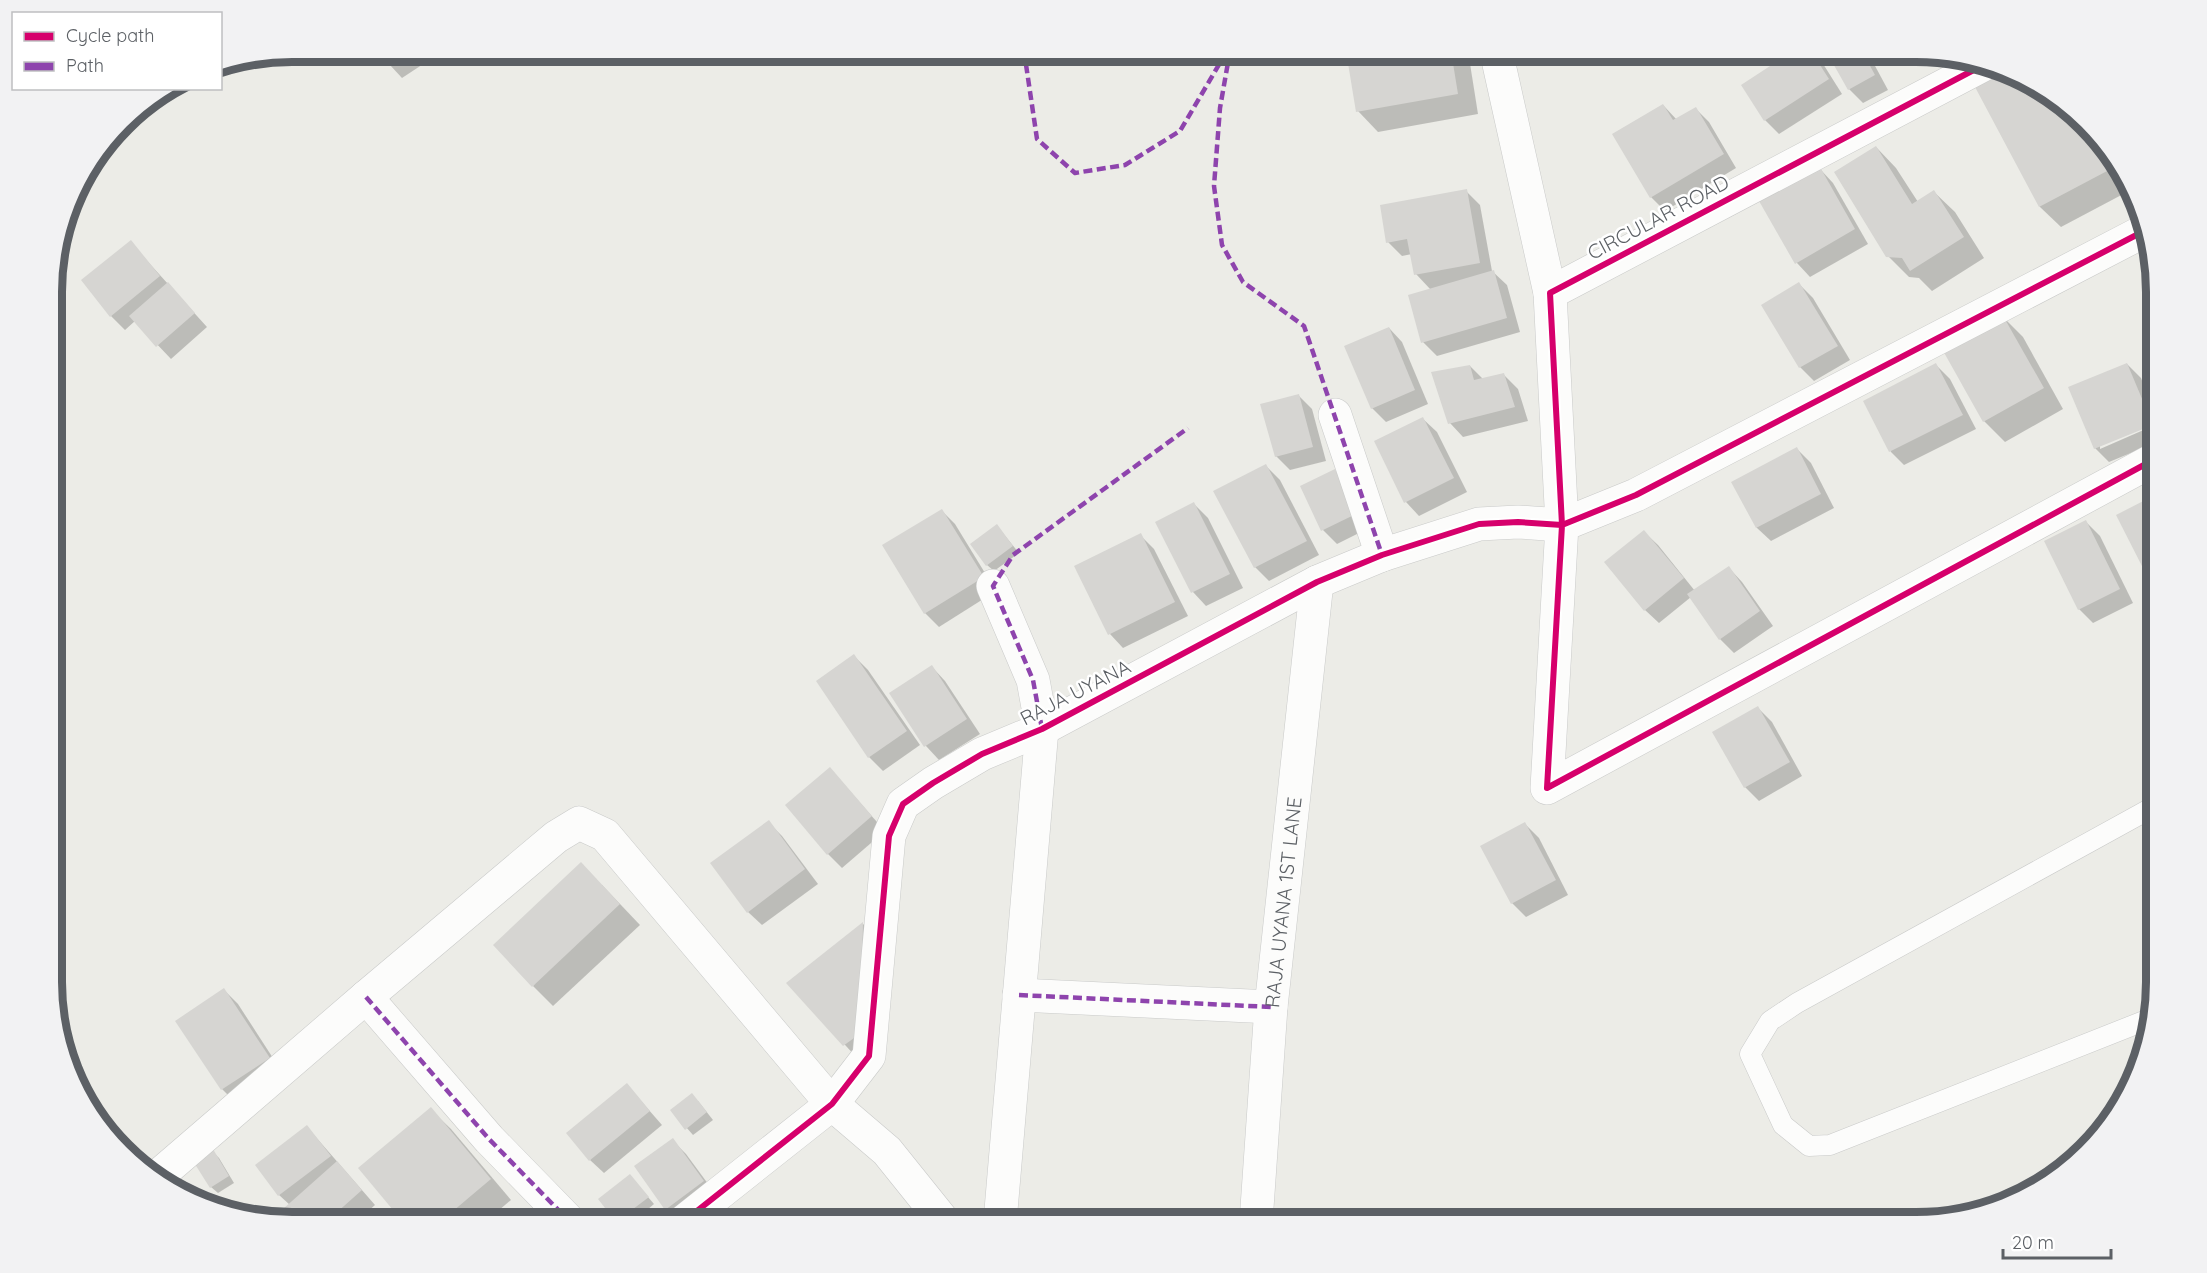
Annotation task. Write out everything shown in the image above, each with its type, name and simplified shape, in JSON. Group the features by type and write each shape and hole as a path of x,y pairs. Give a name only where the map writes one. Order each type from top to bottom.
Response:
{"street":[{"path":"1498,62 1550,293 1562,525 1547,788 2146,464"},
{"name":"CIRCULAR ROAD","path":"1550,293 1976,69"},
{"path":"1562,525 1636,495 2138,234"},
{"path":"1335,415 1382,555"},
{"name":"RAJA UYANA","path":"696,1212 832,1104 869,1056 889,836 903,804 982,754 1042,729 1317,582 1382,555 1479,524 1518,522 1562,525"},
{"name":"RAJA UYANA 1ST LANE","path":"1257,1212 1271,1007 1317,582"},
{"path":"993,586 1033,680 1042,729 1001,1212"},
{"path":"163,1172 556,837 579,823 605,835 832,1104 887,1151 936,1212"},
{"path":"1019,995 1271,1007"},
{"path":"366,997 489,1139 560,1212"}],"lane":[{"path":"2142,1022 1830,1145 1809,1146 1784,1125 1750,1054 1770,1021 1797,1003 2146,811"}],"building":[{"path":"1348,62 1453,62 1458,94 1356,112"},
{"path":"1776,62 1818,62 1829,79 1764,121 1741,85"},
{"path":"1832,62 1868,62 1875,75 1848,90"},
{"path":"1996,76 2043,100 2078,129 2098,151 2109,170 2039,207 1975,87"},
{"path":"1663,104 1673,120 1696,107 1724,154 1650,198 1612,134"},
{"path":"1876,146 1912,204 1934,190 1964,237 1910,271 1902,258 1886,257 1834,172"},
{"path":"1820,167 1855,229 1795,264 1759,201"},
{"path":"1467,189 1480,263 1414,275 1407,239 1386,243 1380,205"},
{"path":"131,240 160,276 110,317 81,280"},
{"path":"1494,270 1507,318 1421,343 1408,295"},
{"path":"168,282 195,313 156,347 129,316"},
{"path":"1799,282 1838,346 1799,368 1761,305"},
{"path":"2002,314 2044,388 1983,422 1942,349"},
{"path":"1389,327 1415,390 1371,409 1344,346"},
{"path":"1936,363 1963,415 1889,452 1863,401"},
{"path":"2127,363 2146,408 2146,428 2094,449 2068,387"},
{"path":"1470,365 1474,380 1504,373 1515,407 1448,424 1431,372"},
{"path":"1299,394 1313,447 1275,457 1260,404"},
{"path":"1423,417 1454,478 1404,503 1374,441"},
{"path":"1797,447 1821,494 1756,528 1731,482"},
{"path":"1266,464 1307,541 1254,568 1213,491"},
{"path":"1335,469 1356,514 1321,531 1300,486"},
{"path":"2146,500 2146,574 2116,515"},
{"path":"1194,502 1230,574 1191,593 1155,522"},
{"path":"942,509 984,577 924,614 882,545"},
{"path":"2086,520 2120,589 2078,610 2044,541"},
{"path":"997,524 1013,546 986,566 970,544"},
{"path":"1644,530 1684,578 1644,611 1604,562"},
{"path":"1141,533 1175,602 1108,635 1074,566"},
{"path":"1729,566 1760,611 1719,640 1687,594"},
{"path":"854,654 907,731 868,758 816,681"},
{"path":"932,665 967,719 924,747 889,693"},
{"path":"1758,706 1790,762 1744,788 1712,732"},
{"path":"830,767 872,816 827,855 785,805"},
{"path":"769,820 805,869 747,913 710,863"},
{"path":"1525,822 1556,880 1511,904 1480,846"},
{"path":"581,862 620,904 532,987 493,945"},
{"path":"863,922 861,1033 843,1046 786,983"},
{"path":"224,988 270,1058 221,1090 175,1021"},
{"path":"627,1083 650,1111 589,1161 566,1133"},
{"path":"692,1093 707,1112 685,1130 670,1110"},
{"path":"431,1107 491,1179 452,1212 395,1212 358,1168"},
{"path":"307,1125 331,1156 278,1196 255,1165"},
{"path":"673,1138 704,1181 665,1210 634,1166"},
{"path":"213,1149 229,1176 210,1188 193,1161"},
{"path":"337,1161 362,1190 337,1212 292,1212 283,1209"},
{"path":"630,1174 649,1197 629,1212 608,1212 598,1199"}],"marked path":[{"path":"1026,62 1037,139 1075,173 1125,165 1180,131 1221,62"},
{"path":"1228,62 1220,108 1214,186 1222,245 1243,282 1304,326 1382,555"},
{"path":"1042,729 1033,680 993,586 1013,555 1188,428"},
{"path":"1019,995 1271,1007"},
{"path":"366,997 489,1139 560,1212"}],"cycle path":[{"path":"696,1212 832,1104 869,1056 889,836 903,804 982,754 1042,729 1317,582 1382,555 1479,524 1518,522 1562,525 1550,293 1975,69"},
{"path":"2138,234 1636,495 1562,525 1547,788 2146,464"}]}
